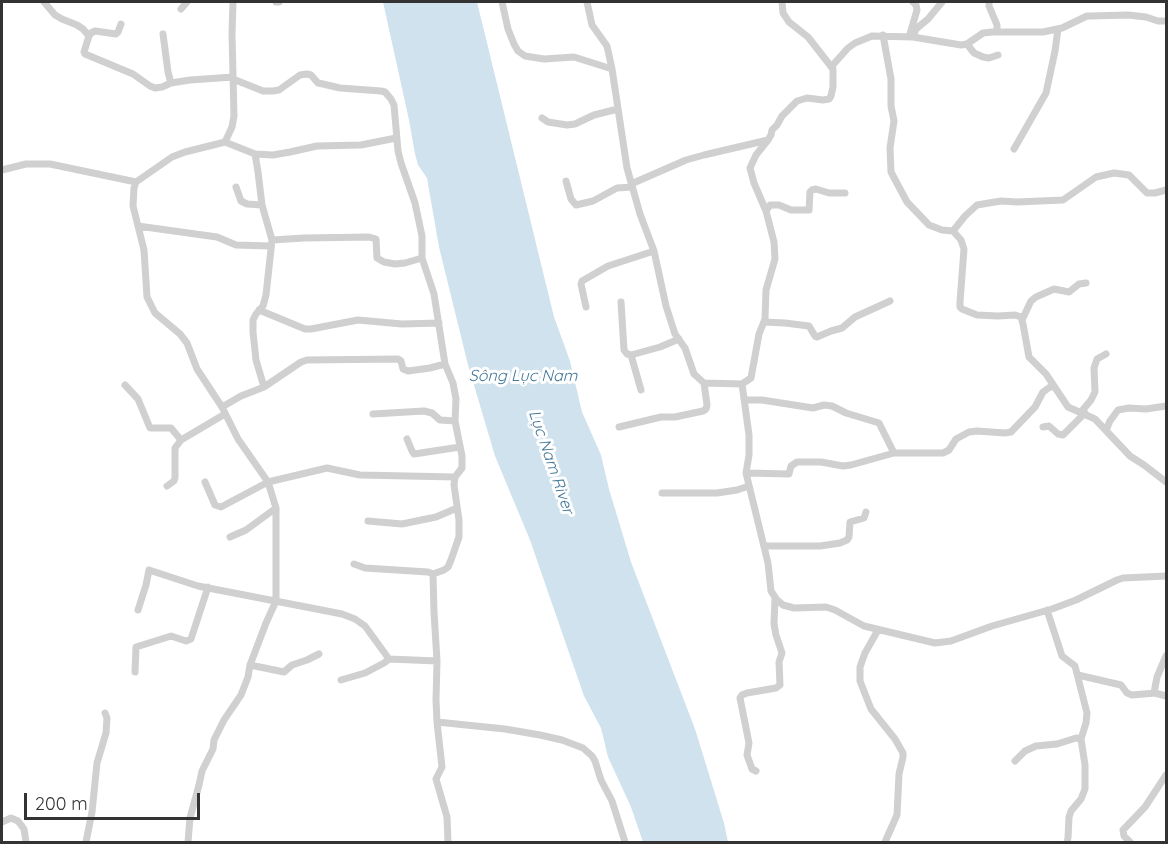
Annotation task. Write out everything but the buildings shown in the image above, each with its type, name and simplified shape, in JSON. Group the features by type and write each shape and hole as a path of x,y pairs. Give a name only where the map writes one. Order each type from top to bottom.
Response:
{"street":[{"path":"44,2 55,15 77,25 89,36"},
{"path":"181,9 187,2"},
{"path":"225,142 234,116 232,2"},
{"path":"502,2 514,44 525,56 544,59 574,57 612,69"},
{"path":"587,2 592,25 607,46 625,156 640,214 654,251 666,306 675,334 689,357 694,375 704,383 742,384 751,378 759,334 764,322 766,290 774,263 775,250 766,212 750,168 772,130 797,101 807,98 829,99 833,87 831,67 808,37 789,22 783,13 782,2"},
{"path":"911,37 918,10 913,2"},
{"path":"911,37 942,2"},
{"path":"989,2 997,25 997,32"},
{"path":"831,67 855,42 872,36 911,37 961,45 967,44 983,33 1043,32 1058,29 1087,16 1128,15 1167,21"},
{"path":"121,24 116,34 91,33 84,52 88,56 133,74 155,88 190,80 233,78 263,91 273,91 279,90 300,75 307,74 318,83 385,92 394,105 396,138 401,163 416,203 421,227 422,258 434,294 445,364 453,383 456,399 455,421 462,468 455,477 454,485 459,537 452,560 444,570 433,574 365,568 354,564"},
{"path":"1014,149 1046,93 1058,29"},
{"path":"163,34 171,83"},
{"path":"883,35 890,73 894,121 890,148 892,175 907,202 929,225 942,230 954,231 961,240 964,249 960,307 964,311 977,315 1018,316 1022,320"},
{"path":"967,44 971,51 983,57 998,55"},
{"path":"542,118 548,122 567,125 618,109"},
{"path":"188,843 189,823 201,771 213,749 214,740 224,720 241,694 250,665 276,602 276,508 268,482 238,439 197,369 187,343 155,313 147,297 144,250 133,206 136,182 172,157 225,142 255,154 273,155 317,146 361,145 396,138"},
{"path":"566,181 571,199 576,205 593,201 616,188 632,185 695,157 768,140"},
{"path":"255,154 262,205 271,243 266,295 263,306 253,320 256,360 264,387"},
{"path":"2,170 26,164 50,164 136,182"},
{"path":"954,231 977,205 1001,201 1063,200 1096,177 1106,174 1129,175 1147,193 1167,190"},
{"path":"236,187 241,201 247,204 262,205"},
{"path":"766,212 770,205 779,205 791,210 809,210 810,192 816,189 829,193 845,193"},
{"path":"138,226 217,237 236,245 304,238 369,237 376,239 377,258 384,262 405,263 422,258"},
{"path":"586,307 580,284 582,281 608,266 654,251"},
{"path":"1086,283 1079,284 1069,292 1054,289 1031,301 1022,320 1029,357 1046,374 1072,410 1095,419 1130,456 1167,482"},
{"path":"764,322 809,326 817,337 831,330 842,328 855,316 890,301"},
{"path":"621,302 624,350 627,354 631,355 679,339"},
{"path":"259,310 305,329 357,320 402,324 439,322"},
{"path":"1043,427 1049,426 1058,434 1066,433 1091,400 1095,392 1095,363 1099,357 1106,354"},
{"path":"631,355 641,390"},
{"path":"167,486 175,478 175,448 181,440 241,396 264,387 301,362 311,359 398,358 403,369 408,371 445,364"},
{"path":"619,427 661,417 675,417 703,411 707,405 704,383"},
{"path":"742,384 749,435 746,473 768,563 771,591 783,605 794,608 829,608 864,626 935,643 951,641 1076,600 1123,578 1167,576"},
{"path":"125,385 138,399 150,428 171,428 181,440"},
{"path":"746,473 789,474 791,466 797,462 821,462 843,466 894,453 946,452 956,439 969,432 1011,432 1035,407 1042,392 1054,387"},
{"path":"744,400 762,400 813,408 824,405 832,406 846,413 875,421 879,423 894,453"},
{"path":"1106,430 1118,411 1129,408 1146,409 1167,406"},
{"path":"373,414 424,411 432,413 440,420 455,421"},
{"path":"408,439 414,454 460,447"},
{"path":"205,482 215,505 221,507 268,482 327,468 360,475 455,477"},
{"path":"662,493 717,493 749,486"},
{"path":"230,537 246,530 276,508"},
{"path":"368,521 402,525 436,517 457,508"},
{"path":"764,546 820,546 840,543 849,537 850,522 864,518 866,512"},
{"path":"138,610 149,570 198,586 342,614 365,626 389,659"},
{"path":"433,574 437,722 442,767 436,779 447,818 448,843"},
{"path":"135,672 136,647 171,636 186,641 191,639 208,587"},
{"path":"756,771 752,770 747,755 749,743 740,698 747,693 776,688 780,685 778,662 782,653 774,624 775,598"},
{"path":"1047,610 1062,656 1075,666 1087,713 1081,740 1085,765 1085,789 1082,799 1069,816 1067,843"},
{"path":"878,630 860,667 860,681 871,709 883,722 903,753 899,774 897,815 885,843"},
{"path":"250,665 284,672 292,665 320,654"},
{"path":"1154,693 1157,678 1167,656"},
{"path":"341,680 365,673 389,659 437,661"},
{"path":"1077,675 1121,685 1127,693 1132,695 1154,693 1167,696"},
{"path":"86,843 97,763 106,733 105,713"},
{"path":"437,722 540,735 583,748 592,756 612,801 625,843"},
{"path":"1015,762 1025,751 1036,746 1057,744 1073,739 1081,740"},
{"path":"1130,843 1124,836 1123,830 1145,807 1167,775"},
{"path":"2,822 11,818 18,821 24,830 26,843"}],"water":[{"name":"Sông Lục Nam","path":"383,2 477,2 554,317 570,361 582,412 601,455 631,562 695,729 728,842 643,842 631,807 608,757 601,728 584,696 530,540 495,456 468,365 439,247 427,178 418,165 415,154"}],"water label":[{"name":"Lục Nam River","path":"551,462"}]}
